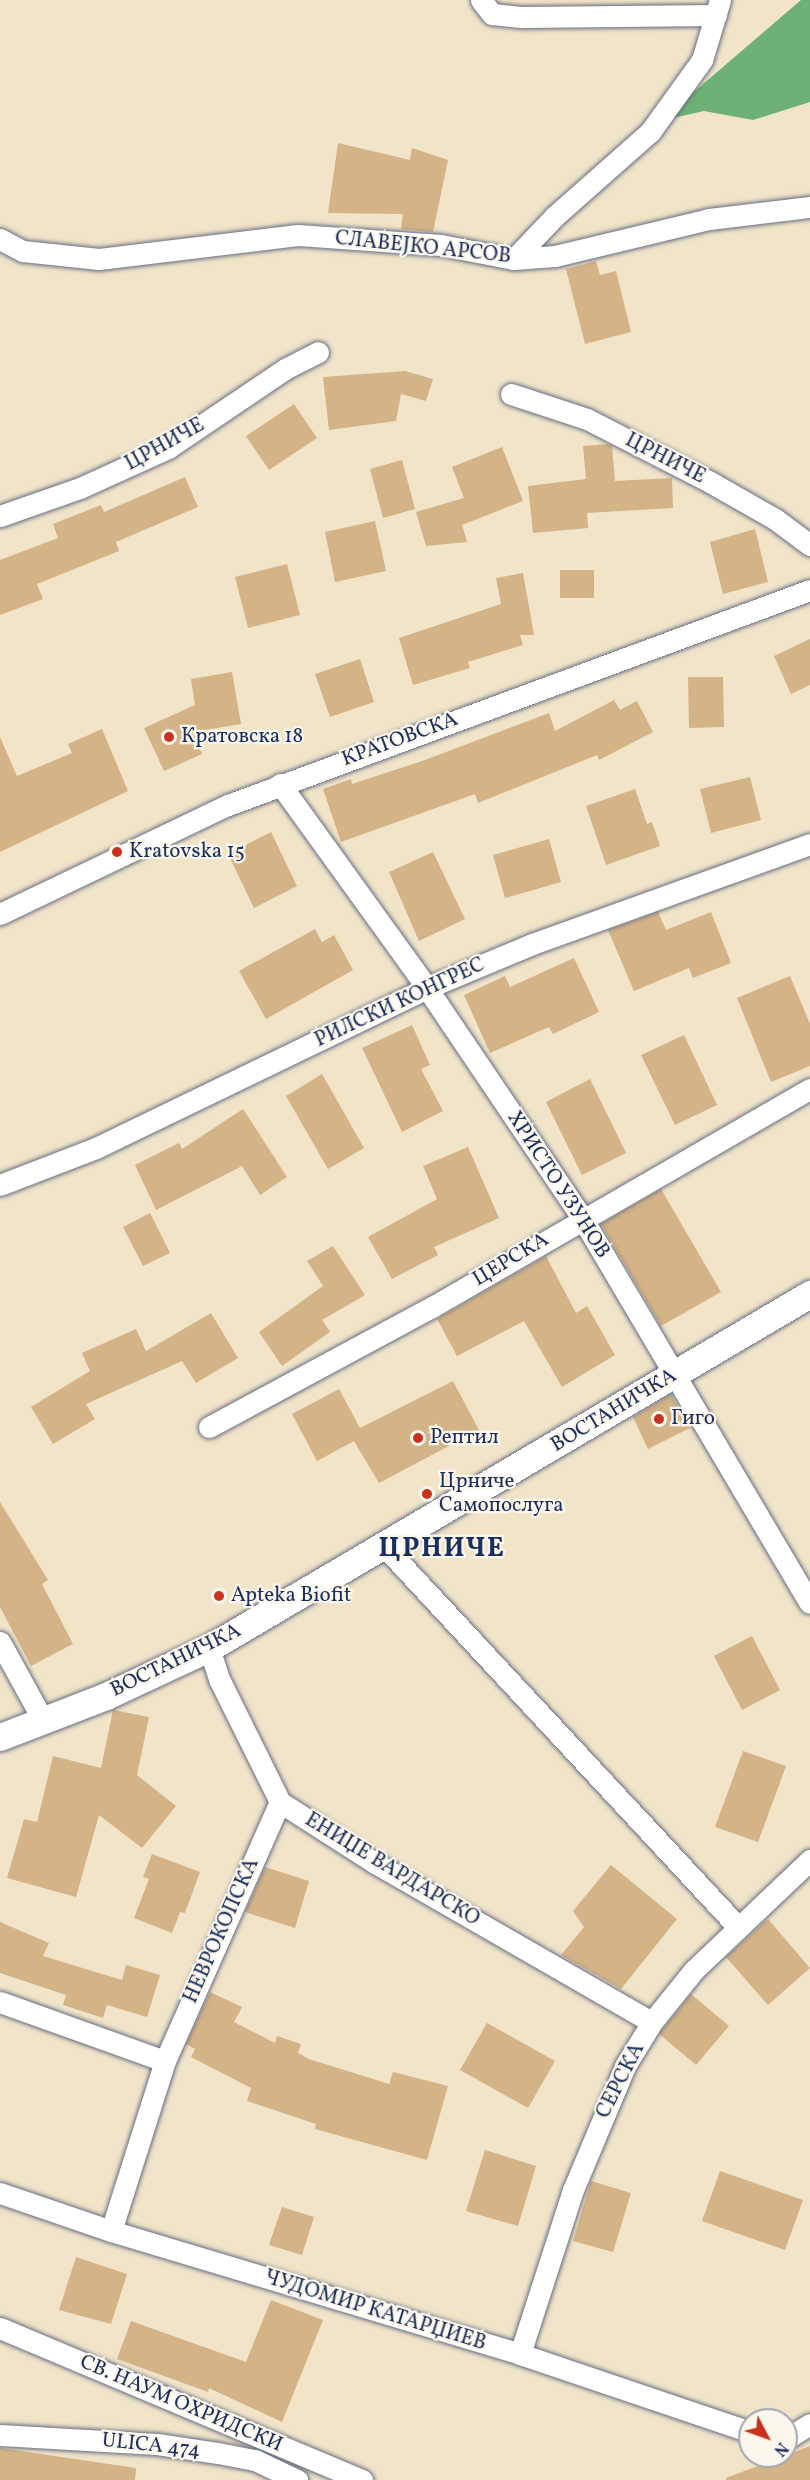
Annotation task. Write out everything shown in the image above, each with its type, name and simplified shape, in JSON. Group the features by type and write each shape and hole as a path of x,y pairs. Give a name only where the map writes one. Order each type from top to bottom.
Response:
{"street":[{"path":"481,0 492,14 523,17 718,7 702,60 650,132 580,193 514,259"},
{"name":"СЛАВЕЈКО АРСОВ","path":"0,239 24,250 99,259 298,235 441,245 514,259 555,256 709,219 810,207"},
{"name":"ЦРНИЧЕ","path":"0,516 80,488 168,448 285,369 318,352"},
{"name":"ЦРНИЧЕ","path":"511,394 587,419 766,513 810,545"},
{"name":"КРАТОВСКА","path":"0,914 228,805 280,784 810,590"},
{"name":"ХРИСТО УЗУНОВ","path":"280,784 427,988 582,1218 810,1603"},
{"name":"РИЛСКИ КОНГРЕС","path":"0,1185 96,1148 427,988 532,944 810,844"},
{"name":"ЦЕРСКА","path":"209,1427 432,1307 582,1218 810,1089"},
{"name":"ВОСТАНИЧКА","path":"0,1737 44,1722 209,1648 675,1376 810,1294"},
{"path":"384,1546 738,1927"},
{"path":"0,1642 44,1722"},
{"name":"ЕНИЏЕ ВАРДАРСКО","path":"209,1648 220,1682 280,1802 375,1863 652,2022"},
{"name":"НЕВРОКОПСКА","path":"111,2231 165,2061 280,1802"},
{"name":"СЕРСКА","path":"520,2354 593,2138 625,2066 652,2022 694,1970 810,1860"},
{"path":"0,2002 165,2061"},
{"name":"ЧУДОМИР КАТАРЏИЕВ","path":"0,2193 111,2231 520,2354 738,2428"},
{"name":"СВ. НАУМ ОХРИДСКИ","path":"0,2328 362,2480"},
{"name":"ULICA 474","path":"0,2435 157,2444 218,2453 255,2460 297,2480"}],"green space":[{"path":"801,0 810,0 810,102 753,120 704,111 660,121"}],"building":[{"path":"338,143 410,160 412,148 448,160 433,232 401,229 403,214 328,213"},
{"path":"596,261 600,275 616,271 631,332 585,344 566,269"},
{"path":"405,371 433,379 426,401 401,394 396,421 329,430 323,377"},
{"path":"294,404 317,438 269,470 246,436"},
{"path":"607,444 612,446 615,481 672,478 673,508 587,513 588,528 533,533 528,486 586,479 583,446"},
{"path":"502,447 523,501 462,525 467,542 426,546 416,512 464,498 452,467"},
{"path":"402,460 415,509 383,518 370,469"},
{"path":"185,477 198,507 116,542 119,551 37,584 43,599 0,615 0,560 58,538 53,524 101,505 104,512"},
{"path":"375,521 386,571 335,582 325,532"},
{"path":"755,529 768,582 723,594 710,542"},
{"path":"287,564 300,615 248,628 235,577"},
{"path":"560,570 594,570 594,598 560,598"},
{"path":"523,573 534,635 520,635 523,645 468,662 470,668 413,685 399,638 501,604 496,578"},
{"path":"810,639 810,685 791,694 774,656"},
{"path":"360,659 374,702 330,717 315,674"},
{"path":"232,672 241,724 193,732 202,754 164,771 144,728 195,705 191,679"},
{"path":"688,677 723,677 724,727 689,728"},
{"path":"614,700 620,710 637,701 653,732 599,760 597,755 478,803 475,794 341,842 323,789 351,779 352,784 425,760 549,713 555,731"},
{"path":"102,729 128,791 0,852 0,737 17,776 72,753 68,744"},
{"path":"750,777 761,820 711,833 700,789"},
{"path":"635,789 647,824 652,822 660,846 606,865 586,806"},
{"path":"271,832 297,886 254,908 228,854"},
{"path":"549,839 561,882 505,898 493,855"},
{"path":"433,852 465,919 419,941 389,872"},
{"path":"658,912 666,930 711,912 731,963 693,978 689,968 634,991 608,930"},
{"path":"315,929 322,942 334,935 353,970 266,1019 239,971"},
{"path":"574,958 599,1012 553,1034 549,1027 490,1053 464,995 505,976 510,987"},
{"path":"790,976 810,1024 810,1066 771,1082 737,998"},
{"path":"412,1025 430,1065 421,1069 443,1111 402,1132 362,1048"},
{"path":"684,1035 717,1105 675,1125 641,1055"},
{"path":"322,1074 364,1148 328,1169 286,1096"},
{"path":"590,1079 626,1153 582,1175 546,1102"},
{"path":"243,1109 287,1177 260,1195 242,1166 156,1210 135,1165 179,1143 182,1149"},
{"path":"468,1147 499,1218 434,1247 438,1255 392,1279 368,1237 437,1199 423,1166"},
{"path":"661,1189 721,1292 661,1326 601,1224"},
{"path":"150,1213 170,1253 143,1266 123,1227"},
{"path":"333,1246 365,1295 322,1320 330,1332 282,1366 259,1332 323,1286 307,1261"},
{"path":"546,1256 576,1313 587,1306 615,1355 562,1387 524,1321 457,1356 437,1319"},
{"path":"211,1313 238,1358 196,1383 182,1361 86,1404 95,1419 53,1444 31,1407 90,1371 82,1353 136,1329 146,1351"},
{"name":"Рептил","path":"453,1381 479,1430 379,1483 354,1441 317,1461 292,1414 339,1389 360,1428"},
{"name":"Гиго","path":"671,1394 690,1428 648,1449 633,1417"},
{"path":"0,1502 48,1580 42,1584 73,1644 31,1666 0,1607"},
{"path":"752,1636 780,1690 742,1710 714,1656"},
{"path":"113,1710 149,1717 137,1775 176,1806 142,1848 99,1815 76,1897 7,1878 24,1819 37,1822 53,1756 101,1768"},
{"path":"743,1751 786,1766 758,1842 715,1827"},
{"path":"152,1854 200,1872 185,1913 180,1912 172,1933 134,1918 149,1879 143,1877"},
{"path":"611,1865 677,1919 621,1989 561,1955 584,1927 573,1911"},
{"path":"265,1867 309,1881 295,1928 245,1912"},
{"path":"768,1919 810,1968 768,2005 726,1957"},
{"path":"0,1922 49,1943 43,1956 122,1980 126,1965 160,1975 147,2017 107,2005 103,2018 63,2005 66,1995 0,1973"},
{"path":"210,1992 242,2007 234,2022 275,2043 277,2036 301,2044 298,2053 309,2059 389,2084 393,2072 448,2086 427,2160 315,2129 316,2124 247,2101 251,2088 191,2057 195,2049 186,2044"},
{"path":"691,1994 729,2026 696,2065 659,2034"},
{"path":"487,2023 555,2061 528,2108 460,2070"},
{"path":"485,2150 536,2166 518,2226 466,2211"},
{"path":"720,2171 803,2200 785,2250 702,2221"},
{"path":"591,2181 631,2193 613,2252 573,2241"},
{"path":"282,2207 314,2217 302,2255 269,2245"},
{"path":"76,2257 127,2274 111,2324 59,2310"},
{"path":"271,2300 323,2320 282,2422 209,2388 208,2392 117,2359 131,2321 246,2362"},
{"path":"810,2446 810,2480 726,2480 726,2478 752,2468 798,2468 798,2451"},
{"path":"0,2448 136,2468 135,2480 0,2480"}],"place":[{"name":"Кратовска 18","path":"169,737"},
{"name":"Kratovska 15","path":"117,852"},
{"name":"Гиго","path":"659,1419"},
{"name":"Рептил","path":"418,1438"},
{"name":"Црниче Самопослуга","path":"427,1494"},
{"name":"Apteka Biofit","path":"219,1596"}],"district":[{"name":"ЦРНИЧЕ","path":"442,1550"}]}
